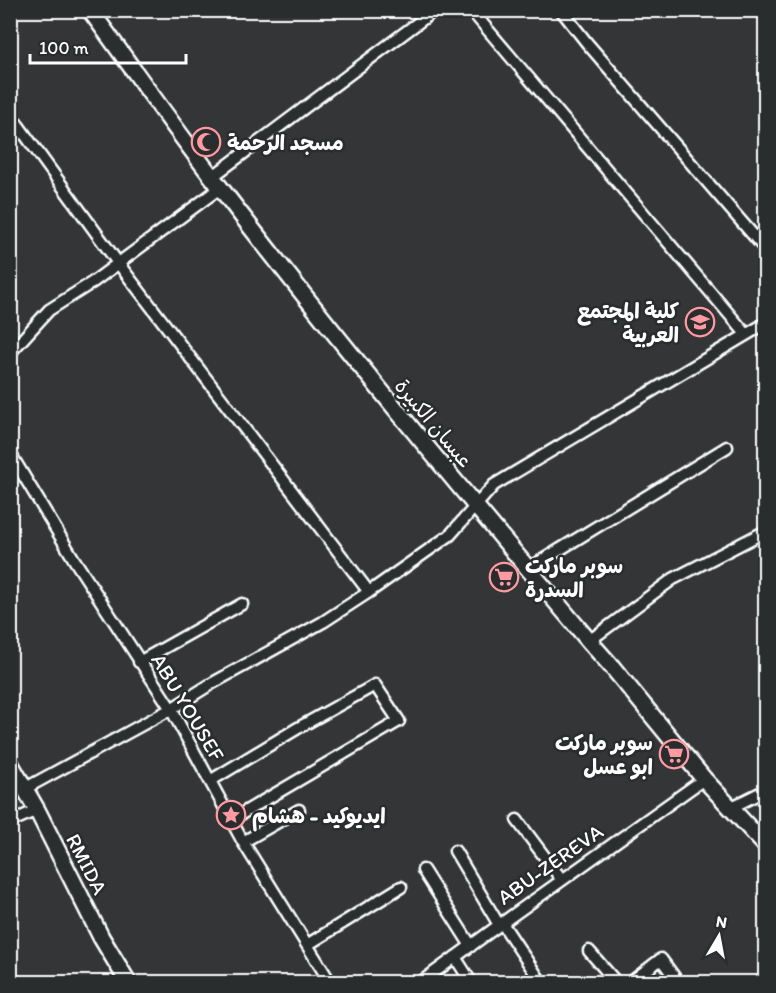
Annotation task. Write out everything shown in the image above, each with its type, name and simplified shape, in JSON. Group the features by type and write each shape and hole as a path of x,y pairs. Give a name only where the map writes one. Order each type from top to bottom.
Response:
{"main road":[{"name":"عبسان الكبيرة","path":"90,10 168,119 387,400 704,779 765,846"},
{"name":"RMIDA","path":"10,763 37,810 101,937 128,982"}],"street":[{"path":"10,353 49,310 118,263 216,182 435,10"},
{"path":"471,10 746,334"},
{"path":"561,10 765,249"},
{"path":"10,114 118,263 369,592"},
{"path":"26,789 323,622 450,535 494,485 765,323"},
{"path":"528,569 727,447"},
{"name":"ABU YOUSEF","path":"10,453 75,561 171,709 243,842 330,982"},
{"path":"589,641 673,579 765,531"},
{"path":"139,662 242,604"},
{"path":"210,781 375,685 399,722 231,820"},
{"name":"ABU-ZEREVA","path":"421,982 704,779"},
{"path":"730,808 765,790"},
{"path":"10,822 37,810"},
{"path":"243,842 299,810"},
{"path":"517,820 562,880"},
{"path":"455,851 541,982"},
{"path":"423,870 471,946"},
{"path":"307,945 400,887"},
{"path":"589,951 616,982"},
{"path":"455,957 471,982"},
{"path":"632,982 661,959 678,982"}],"place":[{"name":"مسجد الرحمة","path":"206,142"},
{"name":"كلية المجتمع العربية","path":"700,322"},
{"name":"سوبر ماركت السدرة","path":"504,577"},
{"name":"سوبر ماركت ابو عسل","path":"674,754"},
{"name":"ايديوكيد - هشام","path":"231,815"}]}
